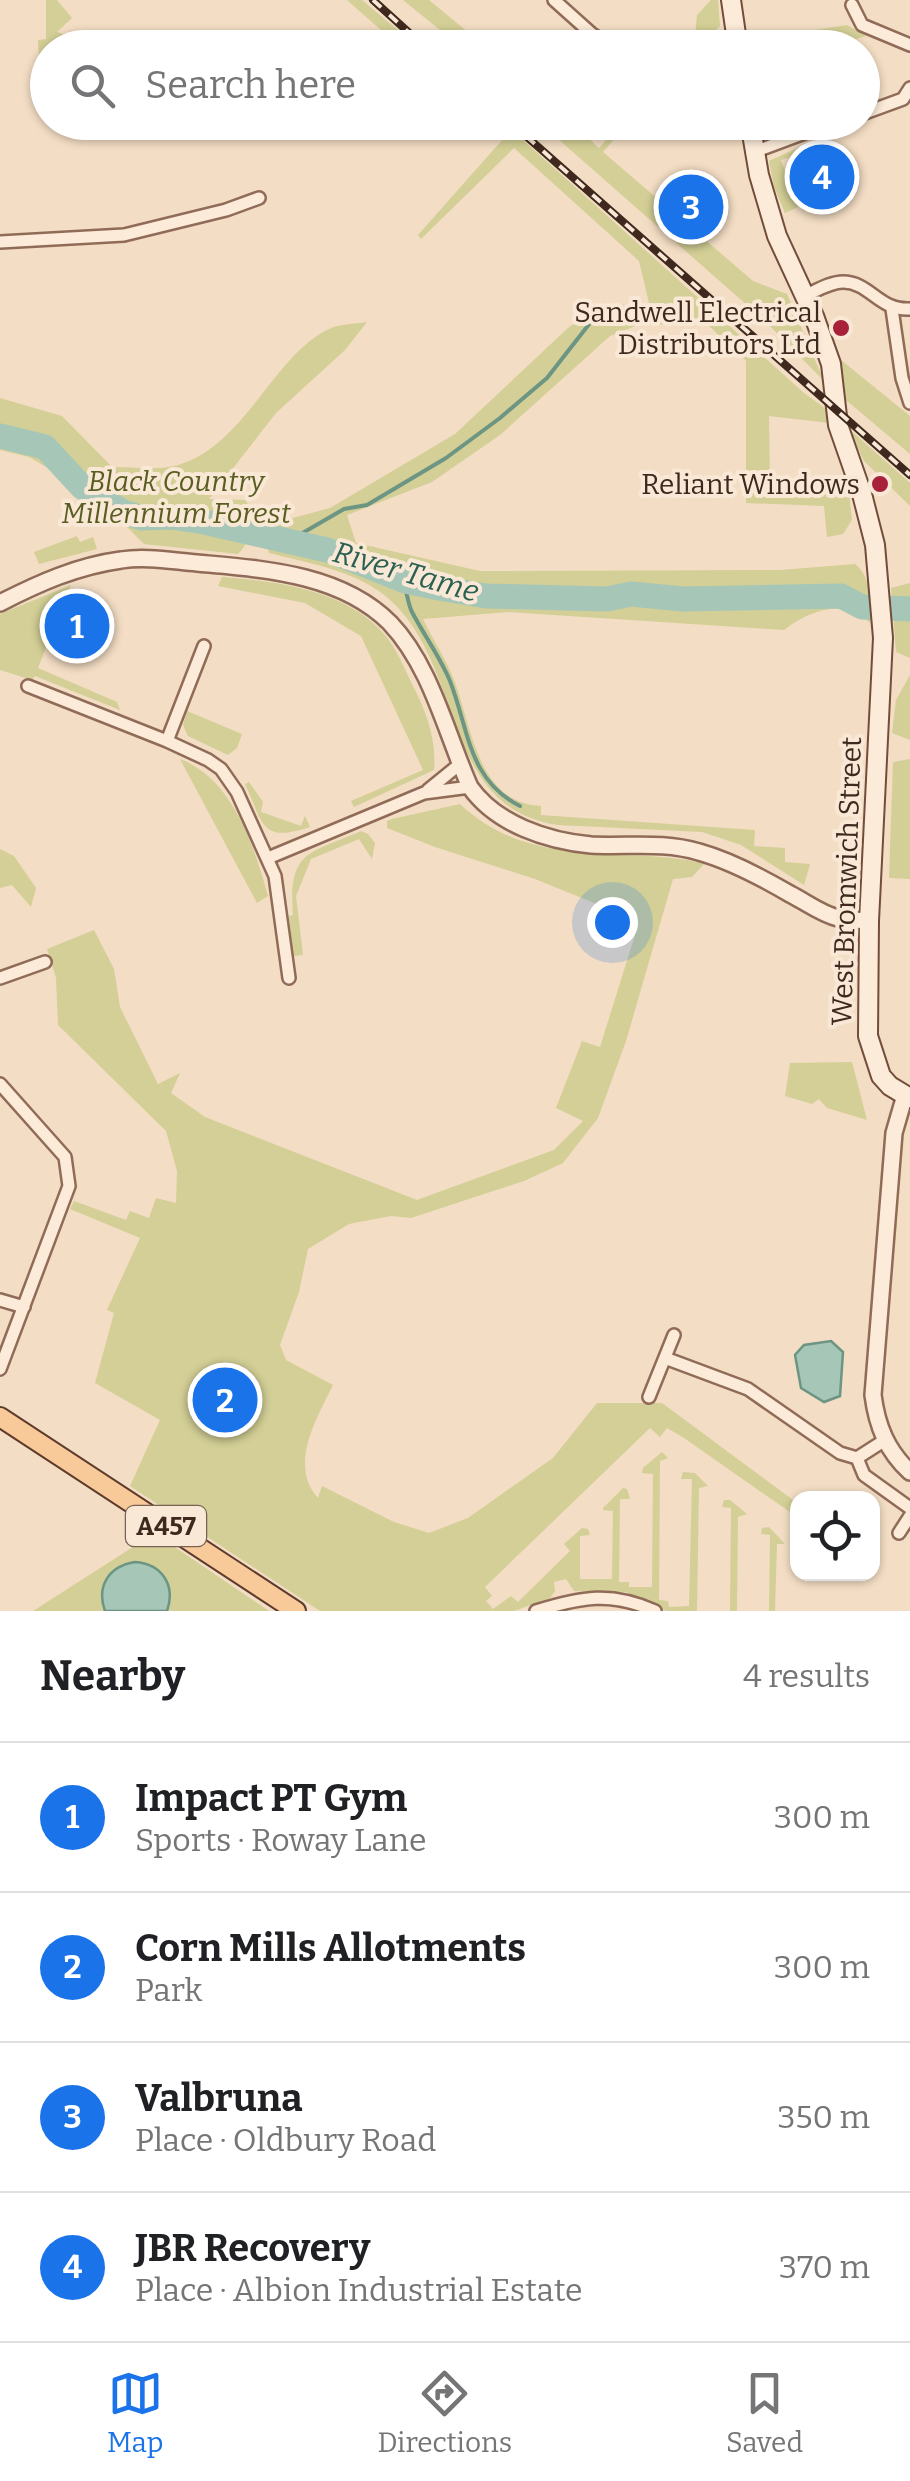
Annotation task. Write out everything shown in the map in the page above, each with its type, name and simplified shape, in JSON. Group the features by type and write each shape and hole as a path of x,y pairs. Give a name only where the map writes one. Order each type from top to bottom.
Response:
{"main road":[{"path":"731,0 735,30"},
{"name":"West Bromwich Street","path":"752,140 777,236 831,364 842,441 872,531 882,590 866,998 870,1047 881,1076 907,1097"},
{"name":"A457","path":"0,1418 296,1611"}],"street":[{"path":"554,0 588,30"},
{"path":"852,5 862,25 874,30"},
{"path":"880,32 910,45"},
{"path":"880,108 904,99 910,88"},
{"path":"754,152 786,140"},
{"path":"0,242 124,236 259,198"},
{"path":"804,296 833,283 847,282 892,309 910,310"},
{"path":"892,309 902,378 910,402"},
{"path":"0,603 68,572 134,558 252,568 304,578 363,603 391,624 429,686 470,786 478,799 502,817 538,833 590,844 657,845 700,852 756,875 823,913 869,921"},
{"path":"167,741 204,646"},
{"path":"28,686 167,741 221,770 237,792 279,889 289,978"},
{"path":"268,858 424,792 460,764"},
{"path":"424,792 470,786"},
{"path":"0,978 45,962"},
{"path":"0,1084 65,1157 69,1176 69,1186 0,1370"},
{"name":"West Bromwich Street","path":"907,1097 894,1133 873,1374 875,1414 886,1440 910,1472"},
{"path":"0,1300 24,1307"},
{"path":"650,1397 674,1334"},
{"path":"665,1358 748,1389 840,1453 857,1458 886,1440"},
{"path":"857,1458 864,1475 910,1512 898,1533"},
{"path":"536,1611 570,1601 606,1597 626,1599 655,1611"}],"green space":[{"path":"46,0 57,0 72,18 59,30 46,30"},
{"path":"347,0 362,0 398,30 381,30"},
{"path":"403,0 429,0 465,30 440,30"},
{"path":"711,0 718,0 720,26 716,30 696,30 697,15"},
{"path":"847,25 856,30 814,30"},
{"name":"Black Country Millennium Forest","path":"502,140 523,140 804,393 829,411 829,423 769,416 770,487 849,492 852,520 843,534 827,537 824,506 746,503 746,361 706,323 638,325 610,336 500,435 432,482 347,515 356,543 480,571 780,570 855,564 865,576 870,623 850,610 839,609 816,612 784,630 508,612 423,619 452,675 479,757 502,791 519,801 541,806 541,815 755,830 754,846 785,848 785,862 810,864 804,885 741,845 702,832 558,825 520,813 493,792 473,764 431,661 414,628 389,599 348,575 269,553 266,542 271,524 330,508 455,434 578,321 607,309 649,303 639,261 514,148 421,239 418,235"},
{"path":"559,140 590,140 599,148 606,140 613,140 603,152 753,281 787,294 824,381 765,321"},
{"path":"802,146 803,153 781,160 798,207 785,213 769,161"},
{"name":"Black Country Millennium Forest","path":"367,322 345,350 276,413 209,499 245,500 249,506 251,528 238,554 144,544 122,522 48,468 29,457 0,450 0,398 62,416 112,467 174,466 220,441 309,342 333,327"},
{"path":"841,360 910,416 910,454 846,400"},
{"path":"848,428 910,483 910,506 864,461"},
{"path":"77,536 80,542 93,537 97,549 39,564 34,552"},
{"path":"222,577 310,591 369,620 393,646 421,702 432,735 434,770 354,807 351,801 423,770 361,636 305,603 218,586"},
{"path":"910,583 910,658 896,652 891,588"},
{"path":"71,585 38,668 117,702 120,710 35,676 32,680 0,670 0,614"},
{"path":"910,675 910,740 892,733 896,700"},
{"path":"187,711 242,734 237,748 228,755 188,736 183,725"},
{"path":"180,759 214,782 239,816 268,896 257,903"},
{"path":"910,759 910,879 889,878 893,762"},
{"path":"249,782 263,802 261,812 301,826 305,816 310,827 282,833 266,827 245,784"},
{"path":"460,804 487,825 546,847 705,863 692,877 673,879 626,1041 598,1118 563,1163 524,1181 411,1218 391,1216 349,1224 308,1249 299,1292 280,1345 286,1360 333,1385 308,1442 305,1471 309,1485 318,1498 322,1486 394,1522 429,1533 468,1518 553,1458 597,1403 662,1403 790,1498 790,1512 684,1438 667,1428 660,1437 650,1428 485,1587 492,1596 486,1601 493,1609 511,1596 518,1602 570,1551 564,1544 582,1528 588,1529 590,1535 580,1536 580,1579 612,1579 613,1511 603,1508 623,1488 630,1499 620,1499 619,1582 629,1582 629,1587 652,1587 653,1474 642,1473 662,1452 668,1458 660,1461 659,1600 668,1601 669,1607 689,1606 692,1479 681,1479 683,1472 695,1473 708,1486 699,1488 697,1611 666,1611 626,1592 574,1591 566,1579 554,1582 555,1591 550,1598 514,1611 320,1611 130,1486 160,1420 95,1383 114,1313 107,1310 140,1238 70,1209 74,1201 126,1220 130,1211 149,1218 156,1198 176,1203 177,1171 166,1131 58,1025 56,978 47,949 94,930 114,969 120,1007 158,1084 180,1073 171,1093 205,1117 417,1200 554,1150 583,1121 556,1108 582,1041 600,1047 635,935 613,925 594,903 387,828 387,821"},
{"path":"361,831 375,843 372,859 359,839 311,859 296,896 303,955 293,956 289,916 293,915 292,894 299,866 315,851"},
{"path":"0,849 14,856 36,888 31,907 12,885 0,888"},
{"path":"852,1062 867,1120 827,1108 819,1099 812,1104 785,1096 790,1063"},
{"path":"724,1500 730,1500 747,1514 738,1517 737,1611 730,1611 731,1508 722,1507"},
{"path":"140,1525 269,1611 33,1611 147,1538 137,1531"},
{"path":"769,1527 785,1544 777,1544 775,1611 769,1611 770,1535 761,1534 762,1528"}],"shaded area":[{"path":"831,1341 843,1352 840,1396 824,1402 801,1388 795,1355 804,1345"},
{"path":"135,1562 153,1567 164,1578 170,1593 167,1611 105,1611 102,1593 107,1579 118,1568"}],"waterway":[{"path":"287,542 344,509 367,505 446,458 547,378 590,323 612,316 656,314 692,303"},
{"name":"River Tame","path":"0,436 45,447 82,487 123,512 142,518 204,522 327,550 405,581 439,588 486,596 607,599 631,594 683,599 841,596 862,607 910,609"},
{"path":"398,578 450,681 480,768 503,795 520,806"}],"railway":[{"path":"373,0 406,30"},
{"path":"530,140 910,475"}],"place":[{"name":"JBR Recovery","path":"822,177"},
{"name":"Valbruna","path":"691,207"},
{"name":"Sandwell Electrical Distributors Ltd","path":"841,328"},
{"name":"Reliant Windows","path":"880,484"},
{"name":"Impact PT Gym","path":"77,626"},
{"name":"Corn Mills Allotments","path":"225,1400"}]}
